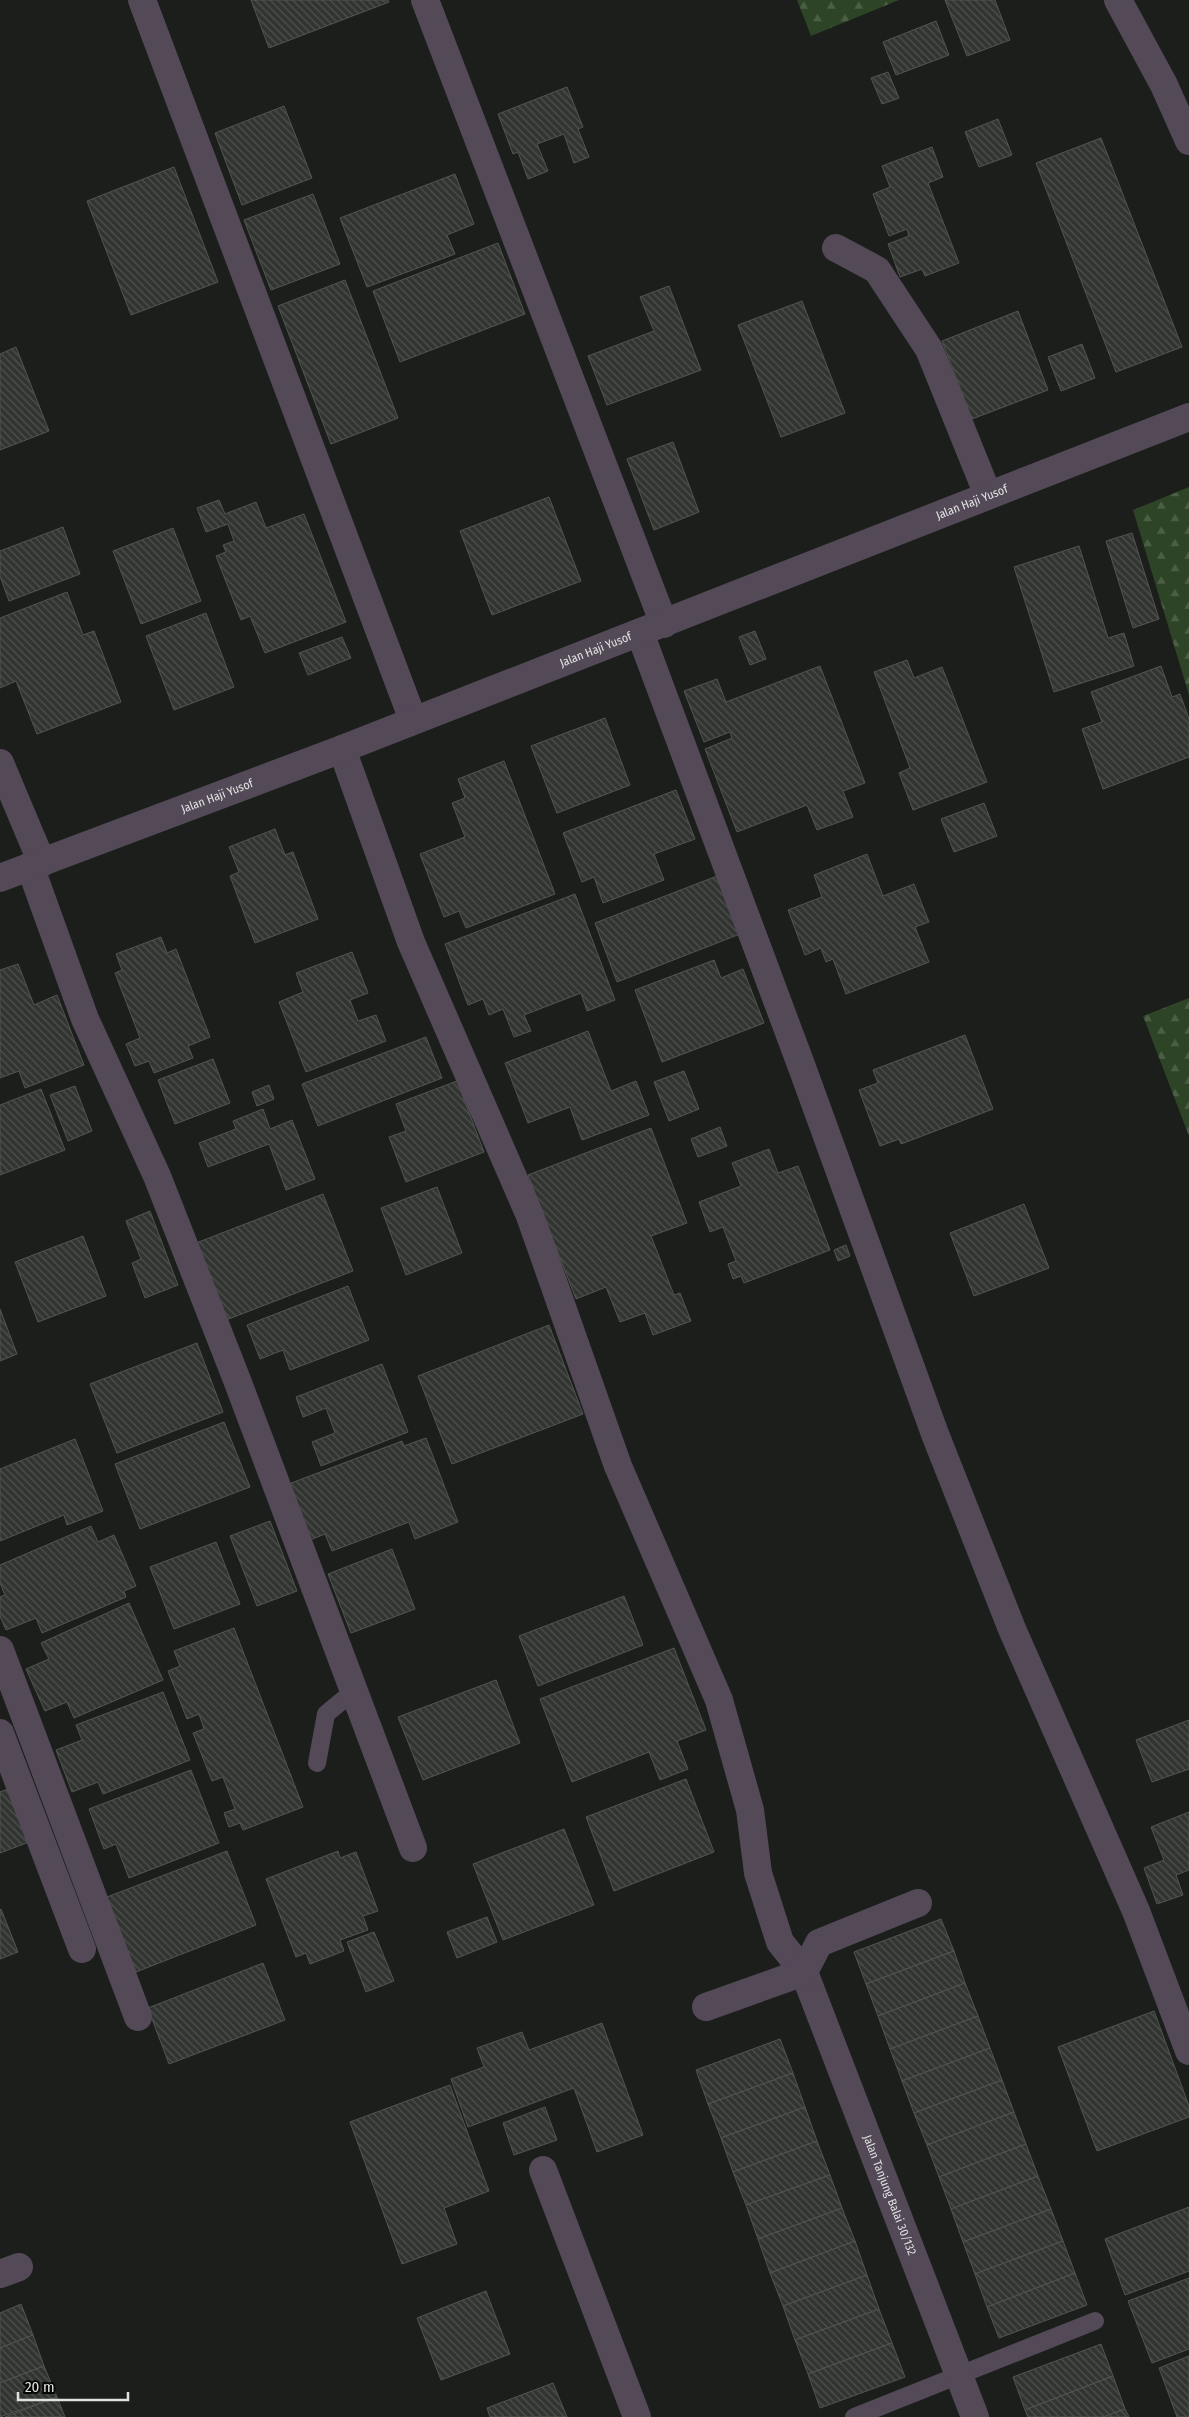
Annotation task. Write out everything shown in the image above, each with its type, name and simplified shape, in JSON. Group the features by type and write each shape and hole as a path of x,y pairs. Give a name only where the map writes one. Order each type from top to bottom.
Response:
{"street":[{"path":"142,0 413,720"},
{"path":"425,0 652,628 804,1070 935,1434 1012,1629 1136,1911 1189,2050"},
{"path":"1118,0 1164,85 1189,141"},
{"path":"836,248 877,270 928,349 988,495"},
{"name":"Jalan Haji Yusof","path":"0,878 342,749 1189,417"},
{"name":"Jalan Tanjung Balai 30/132","path":"342,749 411,942 530,1216 618,1466 719,1700 750,1810 758,1873 780,1942 804,1972 975,2417"},
{"path":"0,763 36,864 85,1019 157,1176 355,1690 413,1848"},
{"path":"0,1650 138,2017"},
{"path":"0,1733 82,1949"},
{"path":"706,2007 804,1972 819,1943 918,1903"},
{"path":"543,2170 637,2417"}],"lane":[{"path":"317,1763 326,1714 355,1690"},
{"path":"854,2417 1095,2321"}],"green space":[{"path":"797,0 899,0 811,36"},
{"path":"1189,487 1189,695 1133,510"},
{"path":"1189,998 1189,1136 1143,1016"}],"building":[{"path":"251,0 388,0 389,2 269,48"},
{"path":"945,0 995,0 1010,40 967,56"},
{"path":"936,21 949,55 896,75 883,42"},
{"path":"888,72 899,98 882,104 871,78"},
{"path":"567,87 583,127 578,129 589,157 574,163 564,134 537,144 548,171 528,179 518,152 513,154 498,114"},
{"path":"284,106 312,178 242,205 215,133"},
{"path":"998,119 1012,155 979,167 965,132"},
{"path":"1101,138 1182,347 1116,372 1036,163"},
{"path":"932,147 943,177 928,183 959,263 925,276 922,269 900,277 888,244 909,236 907,229 889,236 873,194 890,187 882,166"},
{"path":"174,167 218,282 131,315 87,201"},
{"path":"455,174 474,224 447,235 455,254 367,287 340,218"},
{"path":"313,194 340,264 271,290 244,220"},
{"path":"498,243 525,314 400,362 373,291"},
{"path":"345,280 398,418 331,444 278,306"},
{"path":"669,286 701,370 607,405 588,356 654,331 640,297"},
{"path":"802,301 845,413 781,437 738,325"},
{"path":"1018,311 1048,390 972,419 942,341"},
{"path":"1082,344 1095,378 1061,391 1048,357"},
{"path":"16,347 49,431 0,450 0,354"},
{"path":"673,442 699,512 654,530 627,459"},
{"path":"549,497 581,581 492,615 460,531"},
{"path":"219,500 225,514 256,502 266,528 304,514 346,622 265,653 250,616 241,620 216,556 226,552 223,545 234,541 228,524 206,532 197,508"},
{"path":"63,527 80,574 9,601 0,576 0,551"},
{"path":"173,528 201,601 141,624 113,551"},
{"path":"1132,533 1159,619 1133,628 1106,541"},
{"path":"1079,546 1108,638 1124,633 1134,666 1054,692 1014,567"},
{"path":"67,592 83,635 94,631 121,702 37,734 16,681 0,688 0,618"},
{"path":"206,613 234,687 174,710 146,636"},
{"path":"755,631 766,659 750,665 739,637"},
{"path":"342,637 351,658 308,675 299,653"},
{"path":"907,660 914,678 942,667 987,782 913,810 899,773 910,768 874,672"},
{"path":"820,666 865,783 843,791 853,817 817,830 807,805 737,832 705,749 732,738 730,732 704,742 684,691 717,679 726,702"},
{"path":"1161,666 1172,697 1180,694 1189,719 1189,757 1103,789 1082,729 1102,722 1091,692"},
{"path":"605,718 630,785 557,813 531,746"},
{"path":"504,761 555,894 466,928 459,911 444,917 420,854 465,837 452,803 465,798 458,779"},
{"path":"676,790 695,839 654,854 664,880 603,903 594,877 582,882 563,833"},
{"path":"984,803 997,836 954,852 941,819"},
{"path":"275,829 285,855 293,852 318,919 255,943 230,876 239,872 229,847"},
{"path":"867,854 883,896 914,884 929,922 915,927 929,962 846,994 833,959 826,962 821,948 805,955 788,910 822,897 814,875"},
{"path":"717,876 740,934 617,982 595,923"},
{"path":"575,894 615,1000 587,1011 581,993 524,1015 531,1031 514,1037 503,1009 489,1015 483,999 468,1005 445,944"},
{"path":"161,937 167,953 176,949 210,1037 188,1046 193,1058 154,1073 149,1061 135,1066 126,1044 140,1038 115,973 122,970 116,954"},
{"path":"352,952 368,993 350,1000 358,1021 376,1015 386,1041 306,1072 279,1002 303,992 296,973"},
{"path":"714,960 721,978 743,969 764,1023 662,1062 635,990"},
{"path":"18,964 34,1005 57,995 84,1065 25,1088 19,1071 0,1078 0,970"},
{"path":"588,1031 611,1091 636,1081 649,1115 582,1140 570,1107 528,1123 505,1063"},
{"path":"965,1035 993,1109 901,1144 899,1139 880,1146 859,1090 878,1083 873,1070"},
{"path":"426,1037 442,1078 318,1126 302,1084"},
{"path":"213,1059 230,1103 175,1124 158,1080"},
{"path":"684,1071 699,1109 669,1121 654,1082"},
{"path":"457,1081 484,1152 406,1182 389,1137 406,1131 396,1104"},
{"path":"269,1085 274,1099 257,1106 252,1092"},
{"path":"75,1086 92,1131 68,1141 50,1095"},
{"path":"41,1089 65,1150 0,1175 0,1105"},
{"path":"263,1109 270,1129 292,1120 315,1179 286,1190 269,1144 208,1167 199,1143 236,1129 233,1121"},
{"path":"720,1127 727,1146 698,1157 691,1139"},
{"path":"651,1128 687,1223 651,1236 674,1295 680,1293 691,1321 653,1335 645,1313 620,1322 606,1287 576,1299 528,1175"},
{"path":"769,1149 778,1173 798,1166 830,1250 744,1283 741,1276 733,1279 728,1264 736,1261 723,1227 710,1232 699,1202 741,1186 732,1163"},
{"path":"437,1187 462,1253 406,1275 381,1208"},
{"path":"323,1194 353,1271 226,1320 196,1243"},
{"path":"1024,1204 1049,1268 974,1296 950,1233"},
{"path":"150,1211 178,1285 145,1298 132,1263 141,1259 126,1221"},
{"path":"83,1236 106,1296 38,1322 15,1262"},
{"path":"846,1245 850,1256 838,1261 834,1250"},
{"path":"348,1286 369,1340 290,1370 283,1350 260,1359 247,1325"},
{"path":"0,1309 17,1354 0,1361"},
{"path":"549,1325 583,1414 452,1464 418,1376"},
{"path":"197,1343 223,1412 117,1453 90,1384"},
{"path":"382,1364 408,1432 321,1466 312,1442 335,1433 326,1408 303,1417 296,1397"},
{"path":"224,1422 250,1487 140,1529 115,1464"},
{"path":"426,1438 458,1522 415,1539 409,1522 332,1551 325,1534 307,1541 286,1485 402,1441 404,1446"},
{"path":"75,1439 103,1511 67,1525 64,1515 0,1541 0,1469"},
{"path":"270,1521 297,1591 257,1606 230,1536"},
{"path":"91,1526 98,1542 114,1535 136,1586 124,1591 126,1597 42,1633 36,1618 6,1630 0,1616 0,1597 5,1595 0,1583 0,1565"},
{"path":"216,1542 240,1604 174,1629 150,1567"},
{"path":"392,1549 415,1609 351,1633 328,1574"},
{"path":"624,1596 643,1645 538,1686 519,1636"},
{"path":"129,1603 163,1680 74,1718 67,1702 45,1711 26,1669 49,1659 41,1643"},
{"path":"234,1628 303,1807 243,1830 240,1823 229,1827 224,1813 235,1809 223,1777 212,1781 193,1733 204,1729 199,1714 187,1719 168,1671 180,1666 174,1651"},
{"path":"674,1648 706,1730 677,1741 688,1769 660,1780 649,1752 572,1782 540,1699"},
{"path":"496,1680 520,1743 423,1780 398,1717"},
{"path":"163,1692 190,1760 103,1794 98,1782 72,1792 56,1750 82,1740 76,1725"},
{"path":"1189,1720 1189,1769 1152,1782 1136,1740"},
{"path":"191,1770 219,1843 129,1878 116,1844 104,1849 89,1809"},
{"path":"686,1779 714,1852 614,1891 586,1817"},
{"path":"8,1789 29,1842 0,1853 0,1792"},
{"path":"1189,1812 1189,1870 1176,1875 1183,1895 1157,1904 1144,1868 1164,1860 1151,1827"},
{"path":"564,1829 594,1905 503,1940 473,1864"},
{"path":"227,1851 256,1925 136,1972 107,1897"},
{"path":"338,1851 340,1858 356,1852 378,1911 363,1916 368,1930 340,1940 344,1951 310,1964 306,1953 296,1957 266,1879"},
{"path":"0,1910 18,1952 0,1959"},
{"path":"487,1917 497,1942 457,1958 447,1932"},
{"path":"941,1919 954,1951 866,1984 854,1952"},
{"path":"374,1932 394,1981 366,1992 347,1942"},
{"path":"954,1951 965,1983 878,2016 866,1984"},
{"path":"263,1963 285,2020 169,2064 148,2008"},
{"path":"965,1983 978,2016 890,2049 878,2016"},
{"path":"1154,2011 1189,2106 1189,2117 1097,2151 1058,2047"},
{"path":"978,2016 990,2048 902,2081 890,2049"},
{"path":"602,2023 643,2135 597,2152 574,2088 468,2127 451,2079 484,2067 477,2048 522,2032 529,2050"},
{"path":"780,2039 793,2073 708,2104 696,2070"},
{"path":"990,2048 1002,2080 914,2113 902,2081"},
{"path":"793,2073 805,2107 721,2138 708,2104"},
{"path":"1002,2080 1014,2112 927,2145 914,2113"},
{"path":"450,2085 489,2191 444,2208 457,2244 402,2264 350,2122"},
{"path":"545,2107 557,2140 514,2155 503,2123"},
{"path":"805,2107 817,2141 733,2172 721,2138"},
{"path":"1014,2112 1026,2144 939,2177 927,2145"},
{"path":"817,2141 830,2175 746,2205 733,2172"},
{"path":"1026,2144 1038,2176 951,2209 939,2177"},
{"path":"830,2175 842,2208 758,2239 746,2205"},
{"path":"1038,2176 1051,2209 963,2242 951,2209"},
{"path":"1189,2207 1189,2271 1125,2295 1105,2239"},
{"path":"842,2208 855,2241 770,2273 758,2239"},
{"path":"1051,2209 1063,2241 975,2274 963,2242"},
{"path":"855,2241 867,2275 783,2306 770,2273"},
{"path":"1063,2241 1075,2273 987,2307 975,2274"},
{"path":"1075,2273 1087,2305 999,2338 987,2307"},
{"path":"867,2275 879,2309 795,2340 783,2306"},
{"path":"1189,2278 1189,2349 1152,2363 1128,2301"},
{"path":"486,2291 510,2354 441,2380 417,2318"},
{"path":"21,2304 33,2335 0,2348 0,2313"},
{"path":"879,2309 892,2343 808,2374 795,2340"},
{"path":"33,2335 44,2366 0,2383 0,2348"},
{"path":"892,2343 905,2377 820,2408 808,2374"},
{"path":"1101,2344 1113,2376 1025,2410 1013,2377"},
{"path":"1189,2356 1189,2417 1177,2417 1159,2368"},
{"path":"44,2366 57,2397 0,2417 0,2383"},
{"path":"1113,2376 1125,2409 1103,2417 1028,2417 1025,2410"},
{"path":"553,2383 567,2417 490,2417 487,2408"},
{"path":"57,2397 65,2417 5,2417"},
{"path":"1125,2409 1129,2417 1103,2417"}]}
